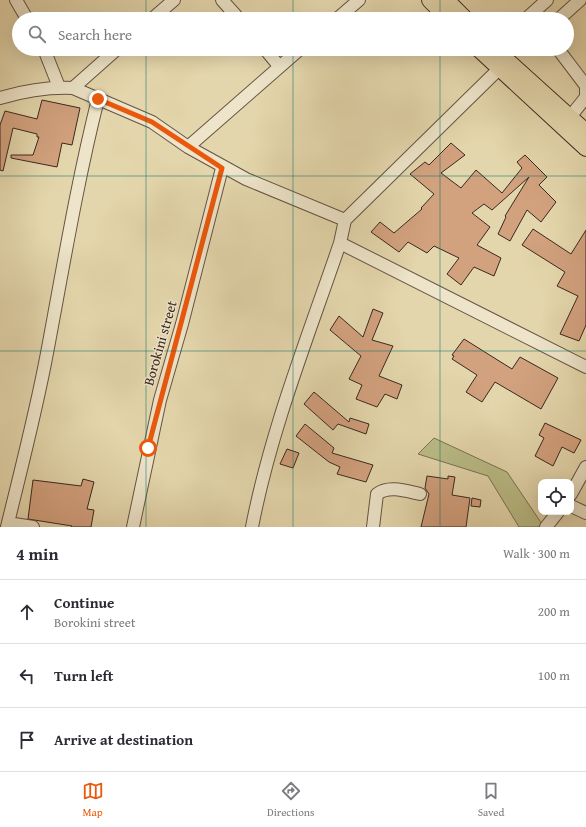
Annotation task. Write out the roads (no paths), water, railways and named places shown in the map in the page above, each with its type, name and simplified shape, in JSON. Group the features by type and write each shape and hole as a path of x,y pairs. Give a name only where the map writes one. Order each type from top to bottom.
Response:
{"main road":[{"path":"430,0 442,12"},
{"path":"446,0 458,12"},
{"path":"493,56 586,148"},
{"path":"503,65 586,132"}],"street":[{"path":"16,0 24,12"},
{"path":"160,12 174,0"},
{"path":"222,0 233,12"},
{"path":"345,12 359,0"},
{"path":"534,12 547,0"},
{"path":"566,12 580,0"},
{"path":"47,56 59,87"},
{"path":"73,88 109,56"},
{"path":"270,56 279,66"},
{"path":"188,147 291,56"},
{"path":"563,56 586,86 586,97 570,118"},
{"path":"252,527 261,482 281,414 340,243 345,220 503,65"},
{"path":"0,98 20,92 59,87 73,88 152,122 222,168 246,180 345,220"},
{"path":"33,527 8,525 30,432 81,170 98,99"},
{"name":"Borokini street","path":"133,527 160,400 182,324 222,168"},
{"path":"340,243 586,367"},
{"path":"574,489 586,467"},
{"path":"373,527 377,494 382,490 390,489 420,494"},
{"path":"574,507 586,513"},
{"path":"546,527 556,515"}]}
